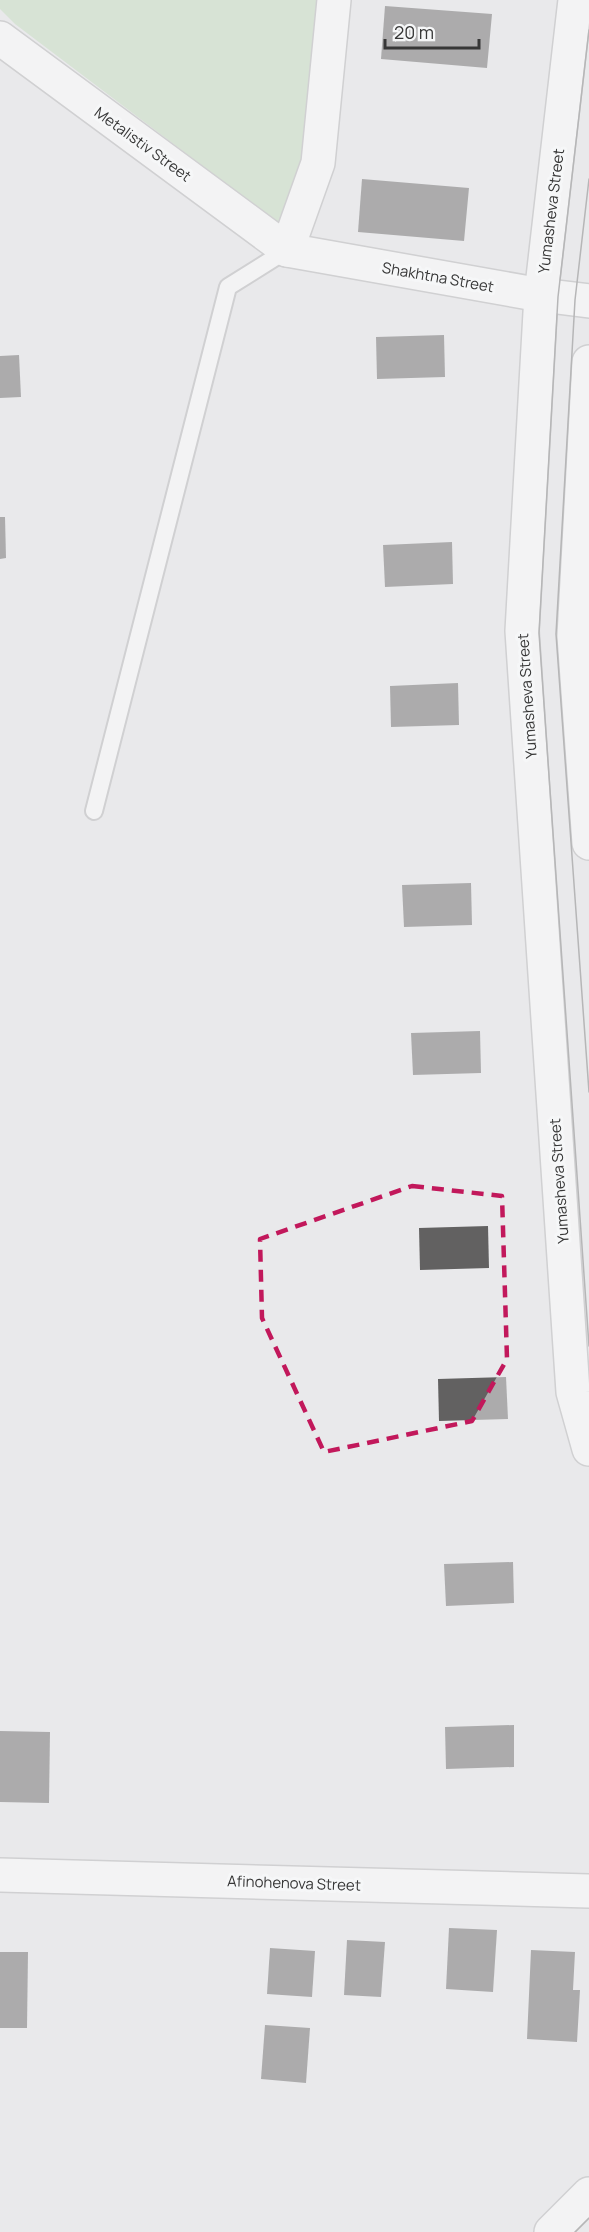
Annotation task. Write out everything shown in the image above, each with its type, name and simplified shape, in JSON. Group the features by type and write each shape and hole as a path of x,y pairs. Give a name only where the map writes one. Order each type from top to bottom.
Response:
{"main road":[{"path":"287,250 318,163 334,0"},
{"name":"Yumasheva Street","path":"575,0 541,295 522,632 581,1391 589,1449"},
{"name":"Metalistiv Street","path":"0,38 287,250"},
{"name":"Shakhtna Street","path":"287,250 541,295 589,301"},
{"path":"589,362 574,636 589,843"},
{"name":"Afinohenova Street","path":"0,1875 589,1891"},
{"path":"551,2232 589,2194"}],"lane":[{"path":"94,811 228,287 287,250"}],"highlighted area":[{"path":"412,1186 502,1196 507,1359 472,1421 324,1452 262,1318 260,1239"}],"green space":[{"path":"0,0 319,0 305,155 279,224 15,24 0,9"}],"building":[{"path":"385,6 492,14 487,68 381,59"},
{"path":"362,179 469,188 464,241 358,232"},
{"path":"444,335 445,377 377,379 376,337"},
{"path":"19,355 21,397 0,398 0,356"},
{"path":"0,517 5,517 6,558 0,559"},
{"path":"452,542 453,584 385,587 383,545"},
{"path":"458,683 459,725 391,727 390,686"},
{"path":"471,883 472,925 404,927 402,885"},
{"path":"480,1031 481,1073 413,1075 411,1033"},
{"path":"488,1226 489,1268 420,1270 419,1228"},
{"path":"506,1377 508,1419 439,1421 438,1379"},
{"path":"513,1562 514,1603 446,1606 444,1564"},
{"path":"514,1725 514,1767 446,1769 445,1727"},
{"path":"0,1731 50,1732 49,1803 0,1802"},
{"path":"449,1928 497,1930 493,1992 446,1989"},
{"path":"347,1940 385,1942 381,1997 344,1995"},
{"path":"270,1948 315,1951 312,1997 267,1994"},
{"path":"531,1950 575,1952 573,1990 580,1990 577,2042 527,2039"},
{"path":"0,1952 28,1952 27,2028 0,2028"},
{"path":"265,2025 310,2028 306,2083 261,2079"}],"tram line":[{"path":"589,30 558,297 539,633 589,1346"},
{"path":"589,179 575,300 556,634 589,1092"},
{"path":"575,2232 589,2218"}]}
